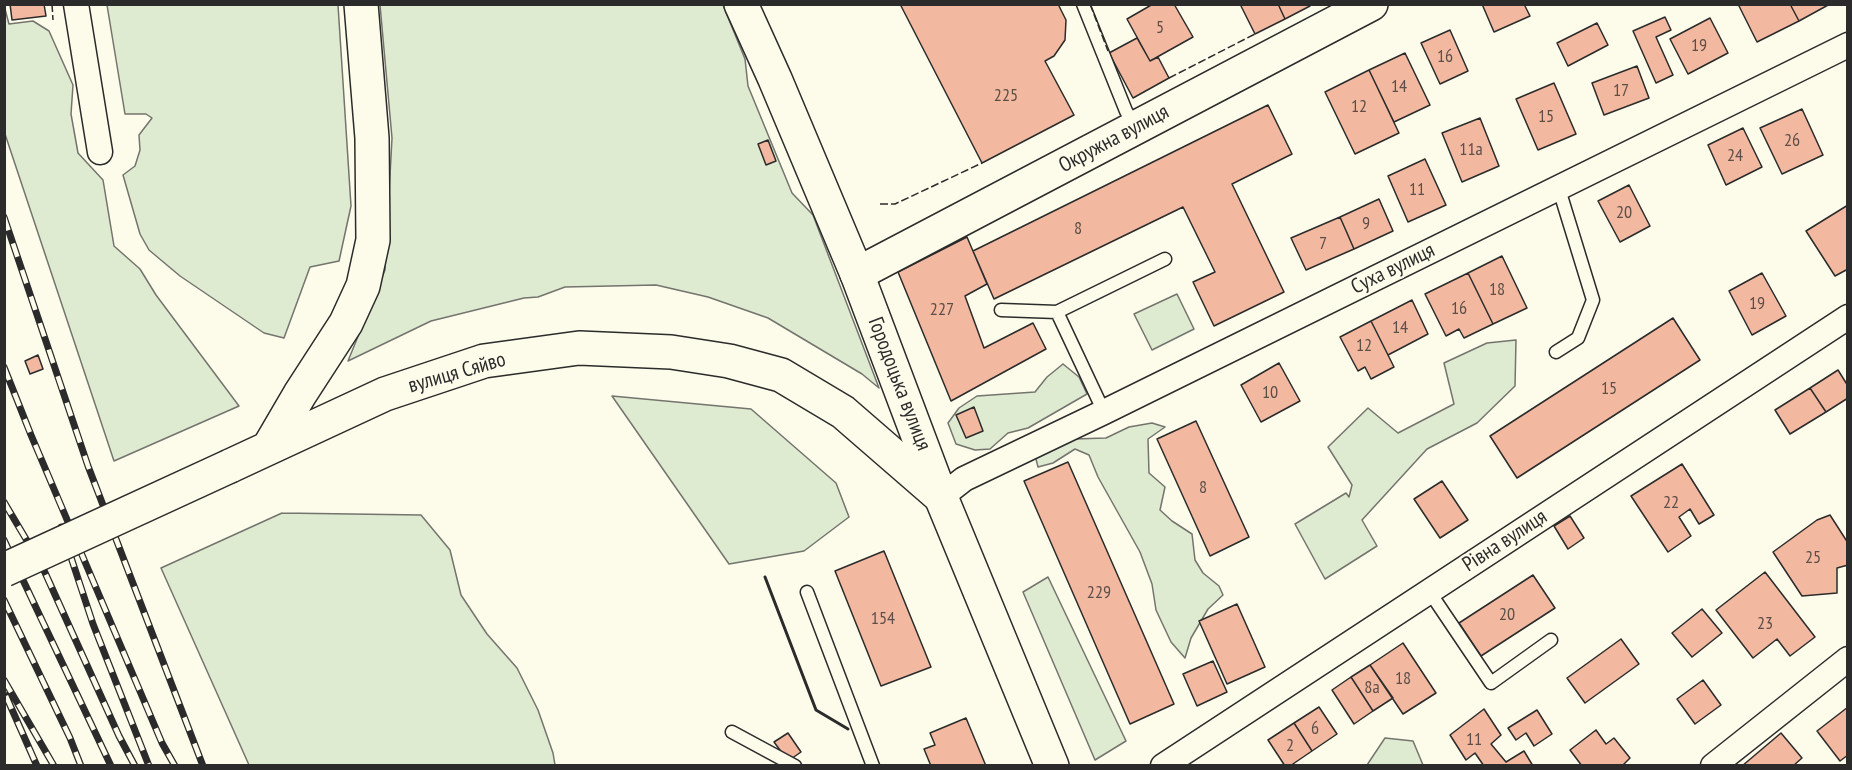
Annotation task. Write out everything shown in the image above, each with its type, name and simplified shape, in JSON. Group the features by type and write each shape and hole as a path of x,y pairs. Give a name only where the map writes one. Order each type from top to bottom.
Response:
{"main road":[{"path":"269,447 346,323 363,286 373,240 372,138 361,4"},
{"name":"Городоцька вулиця","path":"741,4 776,79 857,274 941,497 1052,765"},
{"name":"Окружна вулиця","path":"857,274 1371,4"},
{"name":"вулиця Сяйво","path":"4,570 385,394 484,361 579,348 671,352 729,361 781,375 843,412 941,497"}],"street":[{"path":"76,4 100,152"},
{"name":"Суха вулиця","path":"941,497 964,478 1104,412 1848,45"},
{"name":"Рівна вулиця","path":"1164,765 1848,316"},
{"path":"1713,765 1848,659"}],"lane":[{"path":"1083,4 1135,128"},
{"path":"1556,352 1578,338 1593,300 1557,189"},
{"path":"1001,310 1057,312 1165,259"},
{"path":"1057,312 1104,412"},
{"path":"1430,591 1491,683 1551,639"},
{"path":"807,592 873,765"},
{"path":"732,732 795,765"}],"green space":[{"path":"107,5 338,5 351,206 339,261 310,267 284,338 264,333 180,276 149,250 140,234 123,175 135,166 140,150 139,135 152,118 146,114 125,114"},
{"path":"380,5 723,5 745,59 748,86 792,193 813,215 879,388 862,374 768,318 708,297 656,285 565,287 538,297 524,298 431,321 348,361 385,270 392,138"},
{"path":"5,9 9,24 33,21 49,31 73,85 71,114 78,153 103,180 114,246 140,269 156,295 239,406 114,461 5,134"},
{"path":"1177,294 1194,329 1152,350 1134,314"},
{"path":"1516,340 1515,386 1477,423 1427,449 1362,520 1377,546 1325,579 1295,524 1346,493 1349,497 1352,485 1328,447 1368,408 1398,433 1454,404 1444,363 1487,343"},
{"path":"1063,364 1079,377 1087,394 1028,428 1008,433 990,449 975,450 956,444 948,423 959,408 977,396 1035,392 1047,377"},
{"path":"612,396 751,409 836,483 849,517 804,551 729,564"},
{"path":"1152,423 1165,427 1148,439 1149,473 1165,487 1160,510 1192,534 1195,560 1203,573 1219,586 1223,595 1208,609 1191,638 1185,658 1171,642 1156,610 1152,584 1140,552 1098,477 1089,455 1075,449 1053,463 1038,467 1035,455 1074,439 1106,438 1129,427"},
{"path":"282,513 421,515 450,550 461,595 487,634 517,668 538,710 555,765 249,765 161,568"},
{"path":"1048,577 1126,741 1095,760 1023,592"},
{"path":"1385,738 1413,741 1423,765 1367,765"}],"building":[{"path":"10,4 44,4 46,16 12,20"},
{"path":"900,4 1058,4 1066,20 1065,40 1054,56 1045,61 1074,115 982,163"},
{"path":"1153,4 1174,4 1193,37 1150,61 1127,19"},
{"path":"1240,4 1278,4 1285,19 1255,34"},
{"path":"1278,4 1310,4 1310,6 1285,19"},
{"path":"1482,4 1524,4 1530,16 1494,32"},
{"path":"1742,4 1790,4 1799,21 1757,42 1739,6"},
{"path":"1790,4 1830,4 1799,21"},
{"path":"1665,17 1671,30 1656,37 1673,75 1656,83 1633,31"},
{"path":"1710,18 1728,53 1688,74 1670,39"},
{"path":"1597,23 1608,45 1568,66 1557,43"},
{"path":"1450,30 1468,71 1440,84 1421,43"},
{"path":"1137,38 1150,61 1158,57 1169,78 1133,98 1109,53"},
{"path":"1405,53 1430,105 1394,122 1369,70"},
{"path":"1637,66 1649,98 1604,115 1592,83"},
{"path":"1369,70 1399,133 1355,154 1325,92"},
{"path":"1554,83 1576,134 1538,150 1516,99"},
{"path":"1268,105 1292,154 1232,184 1284,292 1214,326 1193,282 1215,272 1183,207 994,299 973,251"},
{"path":"1802,109 1823,155 1782,174 1760,128"},
{"path":"1480,118 1499,166 1462,182 1442,133"},
{"path":"1743,128 1762,167 1726,185 1708,145"},
{"path":"768,140 776,161 766,165 758,144"},
{"path":"1425,159 1446,205 1408,222 1388,176"},
{"path":"1629,185 1650,226 1620,242 1598,201"},
{"path":"1379,199 1393,231 1354,249 1340,217"},
{"path":"1848,205 1848,269 1835,276 1806,231"},
{"path":"1340,217 1354,249 1306,270 1291,238"},
{"path":"967,237 987,284 965,296 984,348 1033,323 1046,349 951,401 898,272"},
{"path":"1502,256 1527,308 1493,324 1468,273"},
{"path":"1468,273 1493,324 1464,338 1459,329 1446,336 1425,294"},
{"path":"1762,273 1786,316 1752,335 1729,291"},
{"path":"1412,300 1428,334 1388,355 1371,321"},
{"path":"1673,318 1700,360 1517,478 1490,436"},
{"path":"1371,321 1394,367 1371,379 1365,367 1358,371 1340,337"},
{"path":"38,355 43,369 30,374 25,361"},
{"path":"1279,363 1300,401 1261,422 1241,385"},
{"path":"1838,370 1848,386 1848,398 1826,412 1810,388"},
{"path":"1810,388 1826,412 1790,434 1775,410"},
{"path":"974,407 983,431 966,438 956,415"},
{"path":"1196,421 1249,537 1210,556 1157,439"},
{"path":"1068,462 1174,704 1130,724 1024,481"},
{"path":"1682,464 1714,515 1699,524 1690,509 1679,517 1691,536 1668,552 1631,496"},
{"path":"1442,481 1468,520 1440,538 1414,499"},
{"path":"1830,515 1848,543 1848,565 1837,568 1837,593 1802,596 1773,552 1817,520"},
{"path":"1570,516 1584,538 1568,549 1554,526"},
{"path":"884,551 931,667 881,686 835,571"},
{"path":"1765,572 1815,637 1790,656 1777,639 1753,658 1716,610"},
{"path":"1533,575 1555,608 1481,656 1459,623"},
{"path":"1237,604 1265,667 1227,684 1199,621"},
{"path":"1702,609 1722,633 1692,657 1672,633"},
{"path":"1621,639 1639,664 1585,703 1567,678"},
{"path":"1403,643 1436,693 1403,714 1370,665"},
{"path":"1213,661 1227,692 1197,706 1183,674"},
{"path":"1370,665 1393,698 1373,711 1351,677"},
{"path":"1351,677 1373,711 1354,724 1332,690"},
{"path":"1703,680 1721,705 1695,724 1677,699"},
{"path":"1319,707 1337,734 1312,751 1294,723"},
{"path":"1848,707 1848,755 1840,761 1817,731"},
{"path":"1484,709 1501,735 1491,744 1506,762 1524,751 1533,766 1484,766 1475,753 1466,760 1450,735"},
{"path":"1537,710 1552,734 1534,746 1526,733 1516,740 1508,728"},
{"path":"966,718 986,766 931,766 924,749 935,745 930,733"},
{"path":"1294,723 1312,751 1290,766 1285,766 1268,740"},
{"path":"1596,730 1606,744 1614,738 1630,758 1622,766 1582,766 1570,750"},
{"path":"788,733 801,752 788,761 774,742"},
{"path":"1781,733 1802,758 1793,766 1742,766"}],"railway":[{"path":"4,217 88,466 203,766"},
{"path":"4,367 162,743 175,766"},
{"path":"4,502 42,566 119,736 135,766"},
{"path":"61,527 93,624 149,766"},
{"path":"4,540 111,766"},
{"path":"4,600 70,738 81,766"},
{"path":"4,680 54,766"},
{"path":"6,696 37,766"}],"fence":[{"path":"52,4 53,20"},
{"path":"1090,4 1108,51"},
{"path":"1169,78 1255,34"},
{"path":"880,204 895,204 982,163"}],"wall":[{"path":"765,577 816,710 848,729"}]}
